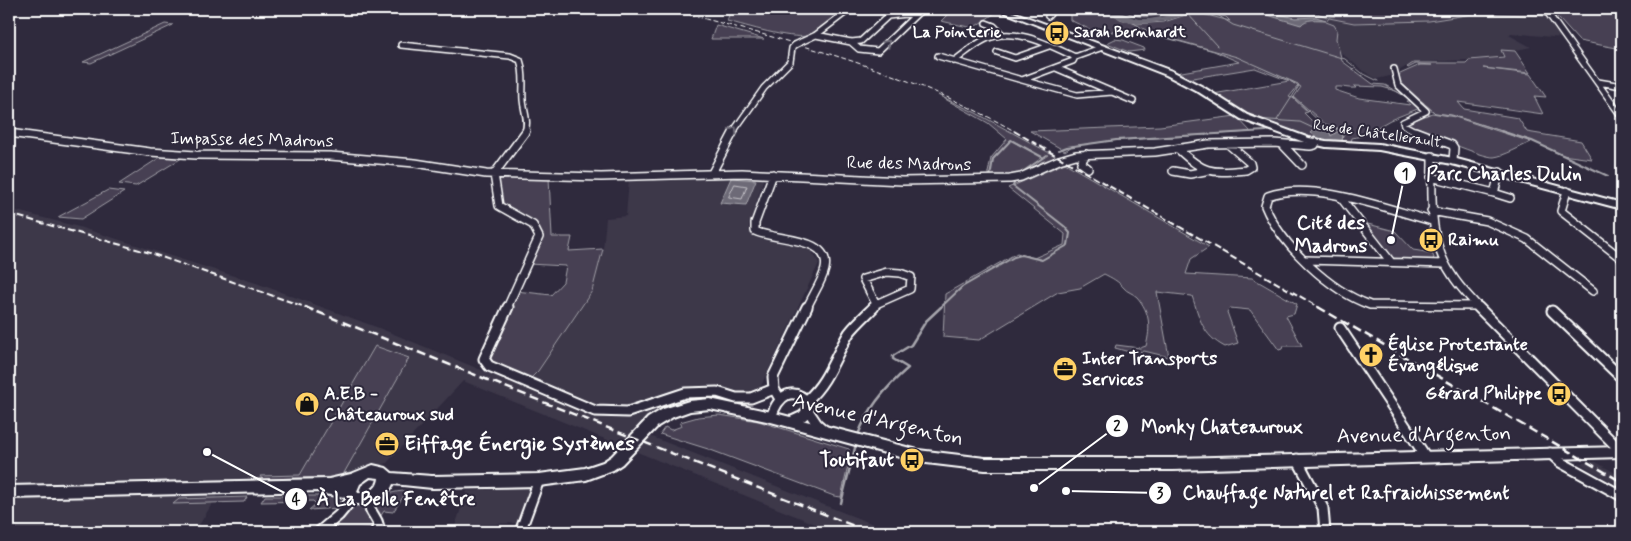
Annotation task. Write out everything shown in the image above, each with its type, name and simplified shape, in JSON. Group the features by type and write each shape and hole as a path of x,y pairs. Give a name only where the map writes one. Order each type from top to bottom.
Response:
{"main road":[{"name":"Rue de Châtellerault","path":"999,9 1178,77 1249,119 1316,142 1379,147 1432,156 1500,172 1622,206"},
{"name":"Avenue d'Argenton","path":"379,489 432,482 539,480 586,474 608,466 630,448 653,422 668,413 688,406 710,404 771,417 918,456 985,464 1163,464 1622,452"},
{"path":"9,499 379,489 384,473 373,471 364,473 352,489"},
{"path":"9,492 329,485 352,489"}],"street":[{"path":"712,173 736,127 764,88 790,62 792,48 816,35 850,9"},
{"path":"1042,9 1050,14 1048,16"},
{"path":"1545,9 1622,117"},
{"path":"886,10 893,15"},
{"path":"816,35 851,42 863,40 888,16 919,11"},
{"path":"851,42 859,49 878,51 919,11"},
{"path":"986,23 994,26 1003,35"},
{"path":"954,61 988,38 1003,35 1024,36 1075,57"},
{"path":"401,46 510,56 520,60 523,68 522,98 528,117 528,126 525,133 494,174 496,196 499,206 531,224 537,230 539,237 484,359 485,364 595,411 628,412 685,393 717,392 736,398 752,398 774,389"},
{"path":"997,52 1015,58 1049,46"},
{"path":"1022,80 1074,61 1075,57 1100,48"},
{"path":"938,56 1072,95 1084,97 1112,92"},
{"path":"1056,68 1133,100"},
{"path":"1394,69 1398,85 1426,111 1406,120 1403,122 1404,125 1416,132 1452,144 1454,148 1453,161"},
{"path":"1598,82 1622,86"},
{"name":"Impasse des Madrons","path":"9,133 150,152 196,155 330,156 397,161 494,174"},
{"name":"Rue des Madrons","path":"494,174 602,177 712,173 773,174 902,181 1010,180 1067,157 1086,154 1155,152 1228,144 1310,146 1315,145 1316,142"},
{"path":"1173,171 1190,174 1205,171 1246,170 1252,167 1228,144"},
{"path":"1282,144 1302,165"},
{"path":"1178,149 1198,168 1205,171"},
{"path":"1086,154 1081,164 1088,168"},
{"path":"1432,156 1432,221 1445,264 1461,288 1477,306 1622,452"},
{"path":"1494,193 1500,172"},
{"path":"773,174 754,223 755,230 768,237 794,239 810,244 825,256 827,263 773,377 774,389 780,399"},
{"path":"1431,177 1510,198"},
{"path":"1432,221 1315,192 1296,190 1282,192 1266,198 1264,208 1268,219 1306,260 1347,294 1366,305 1477,306"},
{"path":"1567,191 1561,211 1622,259"},
{"path":"1341,198 1391,262"},
{"path":"1431,211 1487,221 1527,239 1593,291"},
{"path":"1306,260 1445,264"},
{"path":"807,400 815,393 826,377 850,332 876,304 910,288 911,277 906,273 870,274 863,279 876,304"},
{"path":"1552,311 1622,378"},
{"path":"1340,328 1426,457"},
{"path":"771,417 780,399 791,395 807,400 811,405 809,412 797,420 788,422"},
{"path":"809,412 817,424 827,433"},
{"path":"1550,453 1560,462 1622,496"},
{"path":"1298,459 1323,508 1325,532"},
{"path":"520,532 539,480"},
{"path":"319,532 339,515 352,489"},
{"path":"375,532 379,527 378,522 369,510 379,489"}],"shaded area":[{"path":"731,9 757,9 757,11 781,13 783,10 839,13 812,35 789,36 727,21"},
{"path":"939,9 992,9 998,11 973,28 941,21 947,15 929,12"},
{"path":"1062,9 1106,9 1120,19 1136,24 1164,22 1195,12 1230,21 1226,17 1197,10 1207,9 1279,9 1294,15 1314,15 1317,13 1327,17 1335,16 1317,9 1542,9 1547,16 1479,13 1429,21 1354,23 1329,18 1326,22 1334,25 1337,30 1336,39 1342,61 1373,84 1385,85 1395,91 1382,87 1354,86 1356,88 1335,87 1335,90 1359,98 1410,105 1407,101 1410,101 1420,108 1390,120 1362,136 1352,138 1351,142 1314,138 1279,128 1245,113 1213,94 1289,81 1255,68 1187,79 1176,73 1239,62 1214,51 1148,33 1091,30 1070,20 1070,15","holes":["1290,81 1301,87 1294,97 1325,124 1338,128 1330,132 1331,136 1337,132 1347,132 1343,135 1342,141 1312,131 1321,124 1314,123 1304,113 1308,112 1293,98 1289,97 1298,86"]},
{"path":"1123,9 1177,9 1142,17"},
{"path":"1550,9 1622,9 1622,49 1579,41"},
{"path":"1479,13 1547,16 1562,38 1511,33 1509,35 1531,47 1503,53 1500,57 1412,63 1390,76 1377,79 1363,71 1340,52 1334,25 1326,22 1329,18 1354,23 1429,21"},
{"path":"165,24 173,25 91,63 83,62"},
{"path":"716,25 764,39 711,39"},
{"path":"1115,39 1123,40 1145,50 1129,52 1107,43"},
{"path":"1501,50 1515,51 1530,73 1483,68 1530,74 1546,97 1534,96 1543,114 1458,102 1464,109 1518,118 1527,132 1581,141 1592,159 1562,155 1532,141 1452,115 1435,113 1399,81 1398,75 1400,74 1420,65 1432,65 1416,64 1407,67 1413,63 1466,63 1469,60 1504,57"},
{"path":"938,95 976,113 1057,157 1041,162 1024,175 987,178 991,158 1007,139 988,123"},
{"path":"1432,113 1455,117 1531,142 1513,151 1494,157 1466,149 1409,126 1408,123"},
{"path":"1236,116 1251,132 1110,141 1072,146 1065,151 1030,131 1160,126"},
{"path":"162,156 182,158 136,186 119,184"},
{"path":"1065,163 1209,247 1191,259 1186,274 1252,278 1297,304 1294,314 1286,316 1302,346 1283,346 1279,350 1250,310 1230,308 1227,312 1238,343 1225,347 1211,337 1203,326 1192,296 1157,292 1169,357 1144,351 1133,353 1115,348 1116,345 1140,348 1146,346 1149,326 1145,308 1137,297 1104,274 1080,288 1058,292 979,340 943,337 945,294 1017,253 1034,258 1064,245 1065,234 1008,188"},
{"path":"498,176 549,178 552,237 572,237 569,251 603,249 592,291 538,371 529,380 491,364 487,358 516,291 551,295 563,282 566,266 528,264 541,235 539,229 501,205 496,178"},
{"path":"764,177 749,227 753,235 808,245 819,263 752,405 720,398 701,397 675,401 652,413 622,446 463,381 387,463 343,477 226,481 195,532 9,532 9,209 79,227 256,283 379,328 523,387 538,371 592,291 603,249 606,218 626,216 629,178"},
{"path":"108,190 124,192 81,219 58,217"},
{"path":"1364,223 1395,231 1413,250 1432,253 1434,258 1432,260 1392,258"},
{"path":"375,346 409,358 344,473 351,472 343,477 262,479 260,476 300,475"},
{"path":"719,415 758,421 849,449 850,457 841,497 708,449 660,434 665,427 671,430 682,426 680,422 698,417"},
{"path":"650,436 894,532 835,532 637,452"},
{"path":"1596,462 1622,477 1622,488 1579,463"},
{"path":"530,486 518,523 455,526 467,491"},
{"path":"407,491 393,512 384,511 380,517 375,506 381,499 393,493"},
{"path":"265,496 333,496 337,497 340,503 339,508 309,510 316,504 313,501 261,502"},
{"path":"247,497 244,502 173,504 179,499"},
{"path":"353,506 366,506 365,511 374,523 375,528 332,532 337,527 333,525"}],"water":[{"path":"1260,9 1295,18 1316,17 1326,20 1309,20 1301,25 1264,14 1248,12"},
{"path":"1320,124 1339,129 1330,132 1331,136 1340,130 1347,132 1343,135 1342,141 1321,140 1311,133"},
{"path":"731,178 756,180 746,205 720,203"}],"waterway":[{"path":"1110,9 1120,16 1142,22 1154,21 1201,9"},
{"path":"1191,11 1219,16 1233,25 1345,59 1362,73 1378,81"},
{"path":"1186,12 1217,46"},
{"path":"1130,21 1151,33 1237,57 1298,84 1299,86 1277,120"},
{"path":"1411,94 1424,103"},
{"path":"1293,97 1322,124"},
{"path":"1426,105 1435,113 1450,115 1505,132"},
{"path":"1255,119 1300,122 1315,129"},
{"path":"1250,122 1269,131 1259,131"},
{"path":"1059,150 1067,147 1116,140 1259,131"},
{"path":"1245,132 1259,131"},
{"path":"1259,131 1266,131"},
{"path":"1501,131 1532,141 1608,176"},
{"path":"990,177 993,159 1011,140 1042,157"},
{"path":"1018,175 1047,155"},
{"path":"940,308 962,287 1014,257 1021,255 1042,260 1068,245 1070,233 1064,226 1013,186 1015,181"},
{"path":"858,435 878,398 908,368 893,359 893,356 911,345 926,321 941,307"},
{"path":"841,503 856,444"}],"railway":[{"path":"668,9 758,33 890,74 975,110 1016,132"},
{"path":"1014,131 1320,308"},
{"path":"9,214 147,252 308,308"},
{"path":"305,307 869,532"},
{"path":"1318,307 1622,482"}],"place":[{"name":"Sarah Bernhardt","path":"1057,33"},
{"name":"Parc Charles Dulin","path":"1391,240"},
{"name":"Raimu","path":"1431,240"},
{"name":"Église Protestante Évangélique","path":"1371,355"},
{"name":"Inter Transports Services","path":"1065,369"},
{"name":"Gérard Philippe","path":"1559,394"},
{"name":"A.E.B - Châteauroux sud","path":"307,404"},
{"name":"Eiffage Énergie Systèmes","path":"387,444"},
{"name":"À La Belle Fenêtre","path":"207,452"},
{"name":"Toutifaut","path":"912,460"},
{"name":"Monky Chateauroux","path":"1034,488"},
{"name":"Chauffage Naturel et Rafraichissement","path":"1066,491"}],"district":[{"name":"La Pointerie","path":"957,32"},
{"name":"Cité des Madrons","path":"1331,234"}]}
